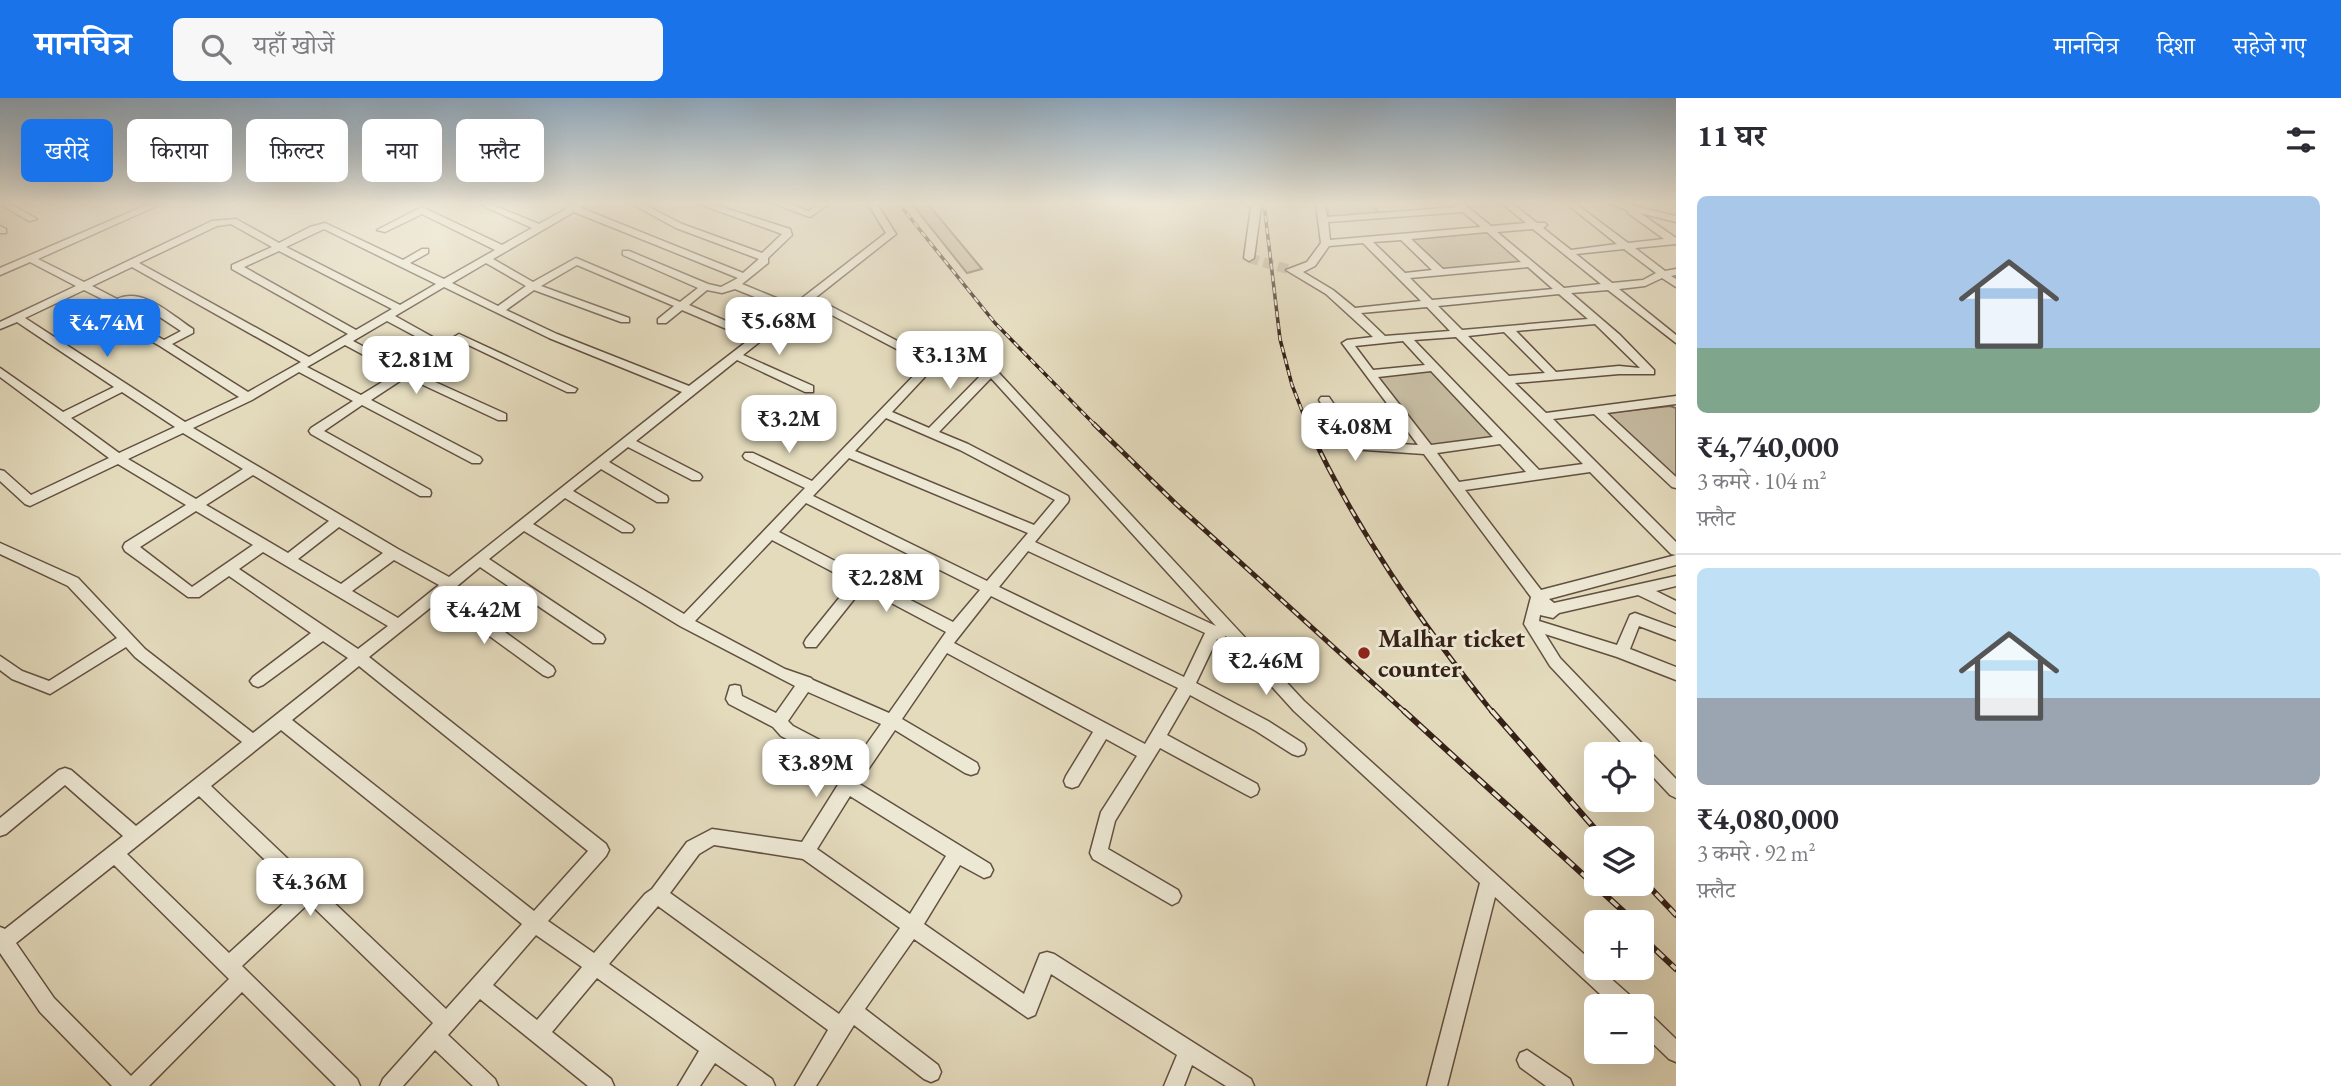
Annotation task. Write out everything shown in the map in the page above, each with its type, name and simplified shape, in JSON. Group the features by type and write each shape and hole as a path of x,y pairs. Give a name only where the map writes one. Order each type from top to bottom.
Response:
{"street":[{"path":"0,272 51,250"},
{"path":"0,326 160,250"},
{"path":"272,250 236,267 404,372 502,417"},
{"path":"285,250 400,309"},
{"path":"376,250 553,336 690,391"},
{"path":"0,474 30,501 248,397 352,339 499,250"},
{"path":"680,250 744,277"},
{"path":"744,250 763,257"},
{"path":"763,257 771,250"},
{"path":"127,1086 47,1005 1,940 115,854 626,441 870,250"},
{"path":"1249,258 1250,250"},
{"path":"1321,250 1311,264 1293,271 1319,282 1382,340"},
{"path":"1376,250 1676,550"},
{"path":"1417,250 1440,272"},
{"path":"1505,380 1619,370 1650,372 1514,250"},
{"path":"1570,250 1659,321 1676,331"},
{"path":"1575,251 1584,250"},
{"path":"1632,250 1676,284"},
{"path":"404,263 425,251"},
{"path":"1575,251 1615,286"},
{"path":"626,253 705,287 722,290 735,285 765,261 763,257"},
{"path":"31,259 117,303"},
{"path":"485,259 533,286 625,320"},
{"path":"499,310 576,261 757,338"},
{"path":"132,263 305,365 360,401 476,460"},
{"path":"1402,276 1530,264"},
{"path":"1353,311 1645,283 1662,274 1676,272"},
{"path":"735,285 794,309"},
{"path":"662,321 705,287"},
{"path":"808,298 931,364"},
{"path":"164,344 189,331 139,299 117,303 105,311 164,344 248,397"},
{"path":"18,317 121,388 393,553 445,588 548,671"},
{"path":"388,317 434,342"},
{"path":"1553,611 1538,596 1347,343 1596,321"},
{"path":"1659,321 1676,321"},
{"path":"1659,321 1676,340"},
{"path":"1507,329 1554,376"},
{"path":"425,493 315,431 459,337 571,389"},
{"path":"1406,338 1536,475"},
{"path":"685,622 931,364 967,345 1299,706 1614,994"},
{"path":"735,355 809,389"},
{"path":"1370,374 1434,367"},
{"path":"930,434 992,371"},
{"path":"3,379 120,460 398,625"},
{"path":"61,418 121,388"},
{"path":"1325,400 1355,446 1427,450 1502,440"},
{"path":"1541,417 1676,400"},
{"path":"1597,410 1676,484"},
{"path":"806,851 847,785 894,722 955,631 1063,499 964,447 884,413"},
{"path":"626,441 696,477"},
{"path":"847,453 1036,531"},
{"path":"749,456 815,487"},
{"path":"600,463 662,499"},
{"path":"1456,487 1592,467"},
{"path":"254,468 130,547 188,592 194,593 263,545"},
{"path":"564,492 627,529"},
{"path":"804,497 1187,685 1298,749"},
{"path":"288,560 340,520"},
{"path":"524,525 685,622 780,673 894,722 971,768"},
{"path":"770,533 955,631"},
{"path":"1026,544 1243,645"},
{"path":"0,548 73,582 127,639 253,742"},
{"path":"341,592 393,553"},
{"path":"1538,596 1676,560"},
{"path":"480,561 597,639"},
{"path":"229,569 358,657 600,850 390,1086"},
{"path":"1621,652 1634,619 1671,632 1673,606 1647,588 1634,570"},
{"path":"811,643 861,581"},
{"path":"1532,617 1676,581"},
{"path":"1538,596 1532,617 1555,662 1676,790"},
{"path":"1532,617 1676,674"},
{"path":"1172,896 1099,853 1107,818 1148,754 1187,685 1213,631"},
{"path":"258,681 321,633"},
{"path":"0,662 16,675 50,688 127,639"},
{"path":"945,645 1148,754"},
{"path":"779,722 806,682"},
{"path":"736,691 734,699 859,769"},
{"path":"280,720 535,923 597,964 765,1086"},
{"path":"1072,781 1103,730"},
{"path":"1157,738 1251,789"},
{"path":"0,828 65,775 137,836"},
{"path":"847,785 984,870"},
{"path":"200,786 309,891 441,1029 488,1086"},
{"path":"538,1033 658,895 693,848 712,837 806,851 1028,1008 1046,961 1244,1086"},
{"path":"115,854 350,1086"},
{"path":"805,1086 902,937 913,925 957,854"},
{"path":"1437,1086 1490,880"},
{"path":"135,1086 309,891"},
{"path":"658,895 931,1072"},
{"path":"479,986 603,1086"},
{"path":"1654,1031 1676,1052"},
{"path":"688,1086 713,1048"},
{"path":"1174,1086 1188,1051"},
{"path":"1527,1060 1563,1086"}],"shaded area":[{"path":"949,250 966,250 982,269 967,273"},
{"path":"1421,250 1509,250 1522,262 1441,269"},
{"path":"1432,370 1495,438 1429,447 1375,375"},
{"path":"1670,406 1676,408 1676,478 1605,413"}],"tunnel":[{"path":"1249,258 1291,270"}],"railway":[{"path":"936,250 995,323 1095,425"},
{"path":"1269,250 1280,339 1292,385 1308,426"},
{"path":"1307,424 1346,501 1391,574 1493,713"},
{"path":"1095,425 1176,504 1406,713"},
{"path":"1404,711 1622,910"},
{"path":"1492,711 1593,826"},
{"path":"1654,892 1676,915"},
{"path":"1654,948 1676,969"}],"place":[{"name":"Malhar ticket counter","path":"1364,653"}]}
